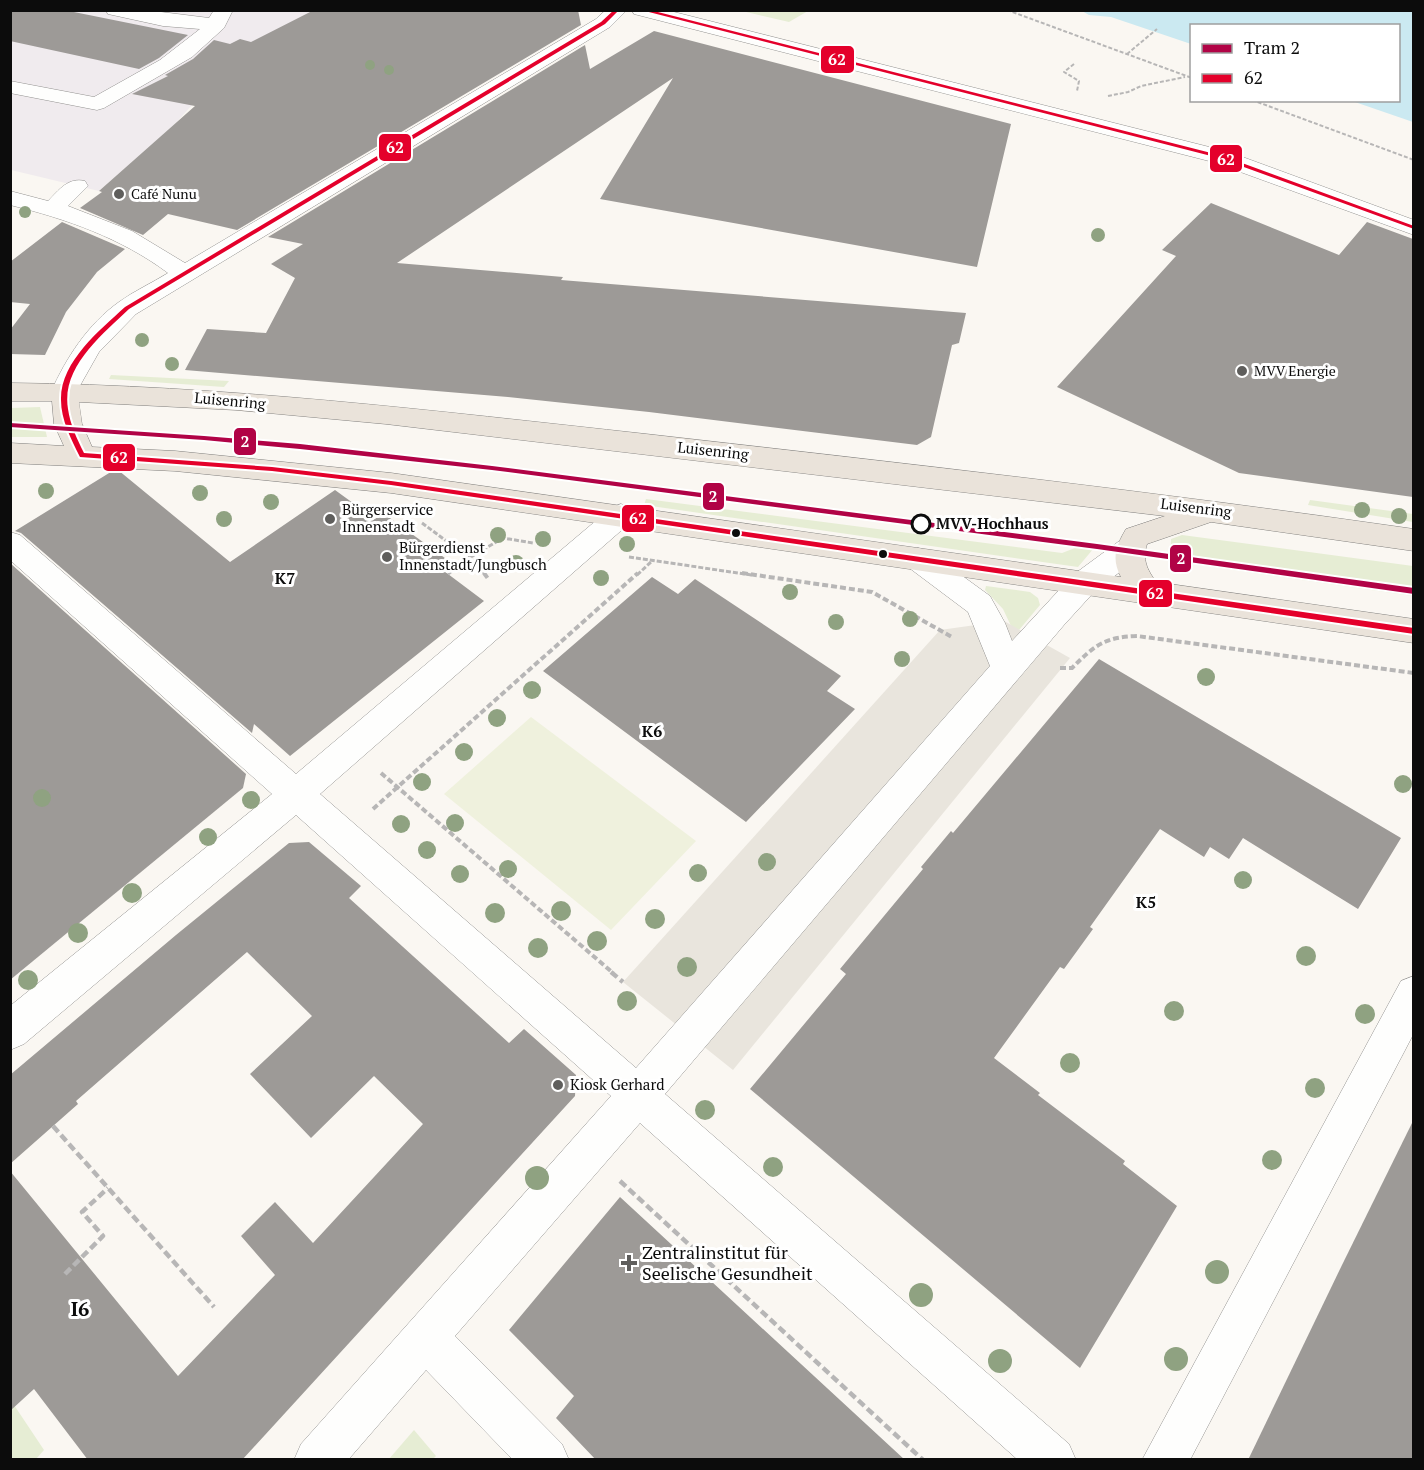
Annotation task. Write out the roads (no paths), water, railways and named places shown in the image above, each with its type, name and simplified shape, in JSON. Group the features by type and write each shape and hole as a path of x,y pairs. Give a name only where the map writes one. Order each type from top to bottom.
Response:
{"main road":[{"name":"Luisenring","path":"10,392 64,392 219,400 374,414 897,471 1216,510 1413,540"},
{"path":"64,392 68,424 82,455"},
{"path":"16,458 82,455 272,469 391,483 1413,631"},
{"path":"1147,593 1131,568 1128,550 1136,537 1216,510"}],"street":[{"path":"115,10 164,20 221,17"},
{"path":"641,10 1221,157 1413,228"},
{"path":"64,392 74,368 95,338 126,308 615,13"},
{"path":"10,87 97,104 195,47 221,17"},
{"path":"53,208 77,186"},
{"path":"10,198 81,216 145,245 185,274"},
{"path":"10,1031 296,794 621,515"},
{"path":"10,543 1053,1460"},
{"path":"317,1460 589,1152 1007,668 1084,583 1128,550"},
{"path":"918,559 979,604 990,623 1007,668"},
{"path":"1165,1460 1413,994"},
{"path":"424,1337 533,1447"}],"water":[{"path":"1082,11 1413,11 1413,122 1355,102 1400,102 1400,24 1190,24 1190,44 1111,17 1089,15"}],"tram line":[{"name":"2","path":"10,425 204,438 492,468 1256,568 1414,591"}],"place":[{"name":"Café Nunu","path":"119,194"},
{"name":"MVV Energie","path":"1242,371"},
{"name":"Bürgerservice Innenstadt","path":"330,519"},
{"name":"MVV-Hochhaus","path":"921,524"},
{"name":"Bürgerdienst Innenstadt/Jungbusch","path":"387,557"},
{"name":"Kiosk Gerhard","path":"558,1085"},
{"name":"Zentralinstitut für Seelische Gesundheit","path":"629,1263"}],"district":[{"name":"K7","path":"285,578"},
{"name":"K6","path":"652,731"},
{"name":"K5","path":"1146,902"},
{"name":"I6","path":"80,1309"}]}
